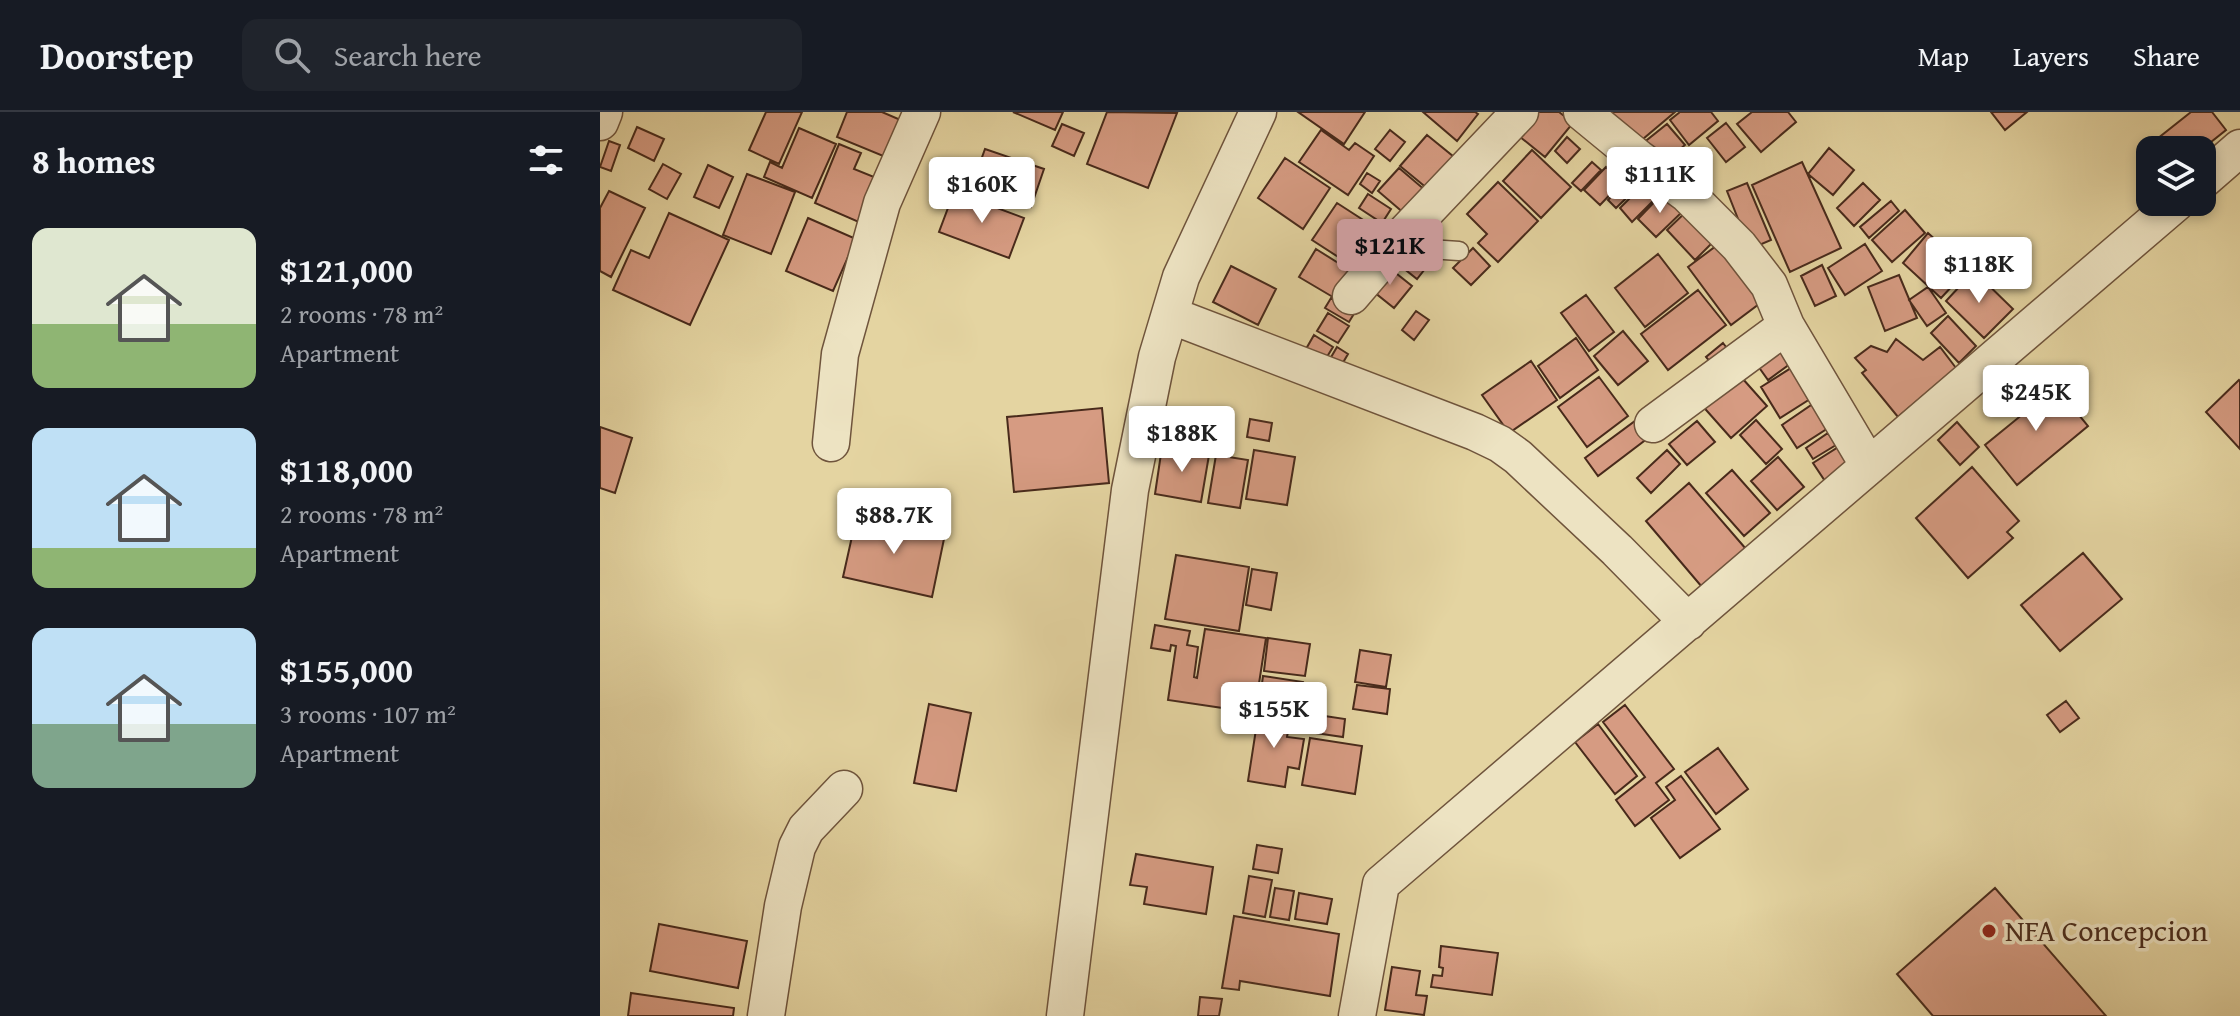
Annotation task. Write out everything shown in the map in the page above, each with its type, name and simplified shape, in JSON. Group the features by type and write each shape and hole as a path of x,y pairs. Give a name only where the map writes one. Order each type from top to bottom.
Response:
{"street":[{"path":"600,122 604,112"},
{"path":"831,443 840,354 882,203 922,112"},
{"path":"1065,1016 1130,490 1157,357 1181,277 1258,112"},
{"path":"1351,296 1405,233 1520,112"},
{"path":"1582,112 1687,194 1739,246 1769,285 1786,326 1869,466"},
{"path":"2216,169 2240,148"},
{"path":"1357,1016 1381,884 2161,216"},
{"path":"1170,315 1500,444 1617,550 1688,622"},
{"path":"1653,424 1786,326"},
{"path":"766,1016 783,906 797,847 806,829 844,789"}],"lane":[{"path":"1405,233 1429,249 1459,251"}],"building":[{"path":"766,112 802,112 779,164 749,150"},
{"path":"847,112 882,112 903,121 888,158 837,137"},
{"path":"1013,112 1063,112 1055,130"},
{"path":"1107,112 1177,113 1148,188 1087,164"},
{"path":"1298,112 1365,112 1344,144"},
{"path":"1423,112 1475,112 1478,114 1457,141"},
{"path":"1530,112 1559,112 1573,123 1545,157 1514,132"},
{"path":"1610,112 1675,112 1637,144"},
{"path":"1680,112 1711,112 1718,121 1689,145 1670,120"},
{"path":"1752,112 1788,112 1796,122 1761,152 1737,124"},
{"path":"1991,112 2027,112 2005,130"},
{"path":"2191,112 2212,112 2226,130 2216,138 2161,136"},
{"path":"1726,123 1745,147 1726,162 1707,138"},
{"path":"1062,124 1084,133 1074,156 1052,146"},
{"path":"1667,124 1685,145 1660,166 1642,144"},
{"path":"637,127 664,139 654,161 628,148"},
{"path":"799,128 836,144 812,198 764,177 770,162 782,168"},
{"path":"1321,130 1349,150 1355,143 1374,156 1348,195 1299,162"},
{"path":"1390,130 1405,142 1390,161 1375,149"},
{"path":"1427,135 1454,157 1428,189 1400,166"},
{"path":"1567,137 1580,149 1567,163 1555,151"},
{"path":"609,141 620,145 611,171 600,167"},
{"path":"839,144 861,153 854,169 879,179 861,223 815,203"},
{"path":"1829,148 1854,170 1833,195 1808,174"},
{"path":"985,149 1044,169 1031,207 972,185"},
{"path":"1532,150 1571,187 1541,218 1503,181"},
{"path":"1285,158 1330,188 1303,229 1258,198"},
{"path":"1592,162 1601,170 1581,191 1572,183"},
{"path":"1802,162 1841,248 1790,272 1752,185"},
{"path":"663,164 681,174 667,199 649,189"},
{"path":"708,165 733,177 719,208 694,197"},
{"path":"1606,167 1622,182 1600,205 1584,190"},
{"path":"1399,168 1432,196 1412,220 1378,191"},
{"path":"1635,172 1644,181 1616,208 1608,200"},
{"path":"1367,173 1380,181 1372,193 1360,184"},
{"path":"747,174 795,192 771,254 723,235"},
{"path":"1648,180 1661,193 1632,222 1620,208"},
{"path":"1498,182 1538,221 1498,262 1478,243 1487,234 1467,214"},
{"path":"1747,183 1771,240 1750,249 1727,191"},
{"path":"1863,183 1880,200 1854,226 1837,208"},
{"path":"609,191 645,208 611,277 600,271 600,208"},
{"path":"954,192 1024,218 1009,258 939,232"},
{"path":"1663,193 1682,212 1656,237 1638,219"},
{"path":"1368,194 1391,209 1382,223 1359,208"},
{"path":"1891,201 1899,211 1869,238 1860,227"},
{"path":"1337,203 1371,225 1346,262 1312,240"},
{"path":"1689,209 1717,238 1695,260 1667,230"},
{"path":"1905,210 1925,233 1892,262 1872,240"},
{"path":"669,213 729,240 690,325 613,290 631,250 649,258"},
{"path":"808,218 856,239 833,291 786,271"},
{"path":"1928,233 1968,269 1941,298 1903,263"},
{"path":"1728,237 1771,295 1731,325 1688,267"},
{"path":"1413,244 1432,260 1417,279 1397,263"},
{"path":"1865,244 1882,271 1845,295 1828,268"},
{"path":"1473,248 1490,266 1471,285 1453,268"},
{"path":"1316,249 1359,276 1343,303 1299,277"},
{"path":"1658,254 1688,293 1645,327 1615,288"},
{"path":"1822,265 1836,296 1815,306 1801,276"},
{"path":"1231,266 1276,289 1258,325 1213,302"},
{"path":"1387,266 1412,286 1394,308 1369,288"},
{"path":"1974,271 2013,309 1984,338 1946,301"},
{"path":"1899,275 1917,318 1885,331 1868,287"},
{"path":"1928,287 1946,313 1927,326 1909,300"},
{"path":"1698,290 1726,325 1668,370 1641,334"},
{"path":"1586,295 1614,332 1589,351 1561,313"},
{"path":"1331,298 1355,312 1349,322 1325,308"},
{"path":"1416,311 1429,320 1414,340 1402,330"},
{"path":"1328,313 1349,326 1338,343 1317,331"},
{"path":"1948,316 1976,346 1959,363 1931,333"},
{"path":"1623,331 1648,361 1618,385 1594,356"},
{"path":"1314,335 1333,347 1325,360 1306,349"},
{"path":"1576,338 1598,370 1560,398 1538,366"},
{"path":"1896,339 1923,360 1940,347 1956,368 1898,417 1862,373 1866,370 1855,358 1871,346 1887,352"},
{"path":"1723,343 1733,356 1716,369 1706,357"},
{"path":"1337,347 1348,354 1341,366 1330,359"},
{"path":"1783,347 1794,361 1768,380 1758,366"},
{"path":"1531,361 1557,400 1509,433 1482,395"},
{"path":"1799,363 1818,394 1780,418 1761,387"},
{"path":"1734,369 1767,406 1731,438 1699,402"},
{"path":"1599,377 1628,416 1587,447 1558,407"},
{"path":"2240,381 2240,449 2206,412"},
{"path":"2053,383 2088,426 2017,485 1985,445 2023,414 2015,405 2036,387 2042,393"},
{"path":"1820,399 1836,423 1797,448 1782,425"},
{"path":"1102,408 1109,483 1014,492 1007,417"},
{"path":"1250,419 1272,423 1269,441 1247,437"},
{"path":"1756,420 1782,449 1766,464 1740,435"},
{"path":"1635,421 1648,438 1598,476 1585,458"},
{"path":"1697,421 1715,442 1687,465 1669,444"},
{"path":"1957,422 1979,447 1960,465 1938,440"},
{"path":"600,427 632,438 615,493 600,488"},
{"path":"1828,433 1836,445 1813,459 1806,448"},
{"path":"1840,446 1851,464 1825,481 1813,463"},
{"path":"1162,447 1209,455 1201,502 1155,494"},
{"path":"1254,450 1295,457 1287,505 1246,499"},
{"path":"1667,450 1680,464 1651,493 1637,478"},
{"path":"1216,455 1248,460 1240,508 1208,503"},
{"path":"1778,457 1804,487 1777,510 1751,481"},
{"path":"1972,467 2019,521 2007,532 2013,538 1968,578 1916,518"},
{"path":"1732,470 1770,513 1744,536 1706,493"},
{"path":"1689,483 1746,549 1702,587 1646,521"},
{"path":"857,514 945,534 932,597 843,577"},
{"path":"2083,553 2122,599 2060,651 2021,605"},
{"path":"1176,555 1249,567 1239,631 1165,619"},
{"path":"1252,569 1277,573 1271,610 1246,605"},
{"path":"1155,625 1190,631 1187,645 1198,647 1194,677 1197,678 1205,629 1266,638 1256,703 1251,703 1250,712 1168,700 1176,646 1171,645 1170,651 1151,648"},
{"path":"1268,638 1310,644 1305,676 1264,671"},
{"path":"1360,650 1391,655 1386,687 1355,682"},
{"path":"1263,676 1303,682 1299,710 1259,705"},
{"path":"1357,685 1390,689 1387,714 1353,709"},
{"path":"2066,701 2079,718 2060,732 2047,715"},
{"path":"929,704 971,713 956,791 914,783"},
{"path":"1625,705 1674,769 1656,783 1669,800 1635,826 1616,800 1645,777 1603,722"},
{"path":"1259,710 1291,715 1287,737 1304,739 1299,769 1288,767 1285,787 1248,781"},
{"path":"1318,715 1345,719 1343,737 1315,733"},
{"path":"1598,724 1637,776 1615,794 1575,742"},
{"path":"1310,738 1362,746 1355,794 1302,785"},
{"path":"1718,748 1748,789 1716,814 1685,772"},
{"path":"1681,776 1720,829 1680,858 1651,818 1675,800 1666,787"},
{"path":"1257,845 1282,849 1278,873 1253,869"},
{"path":"1136,854 1213,867 1206,914 1144,904 1147,887 1130,885"},
{"path":"1249,876 1272,880 1265,917 1243,913"},
{"path":"1275,888 1294,891 1289,920 1270,917"},
{"name":"NFA Concepcion","path":"1995,888 2106,1016 1933,1016 1897,974"},
{"path":"1299,893 1332,899 1327,924 1295,919"},
{"path":"1234,916 1339,934 1330,996 1240,981 1239,990 1222,988"},
{"path":"659,924 747,941 738,988 650,971"},
{"path":"1441,946 1498,953 1492,995 1431,987 1433,975 1442,976 1443,968 1439,967"},
{"path":"1392,967 1420,971 1416,995 1427,996 1424,1015 1385,1010"},
{"path":"631,993 734,1008 733,1016 628,1016"},
{"path":"1200,997 1222,999 1219,1016 1198,1016"}],"place":[{"name":"NFA Concepcion","path":"1989,931"}]}
